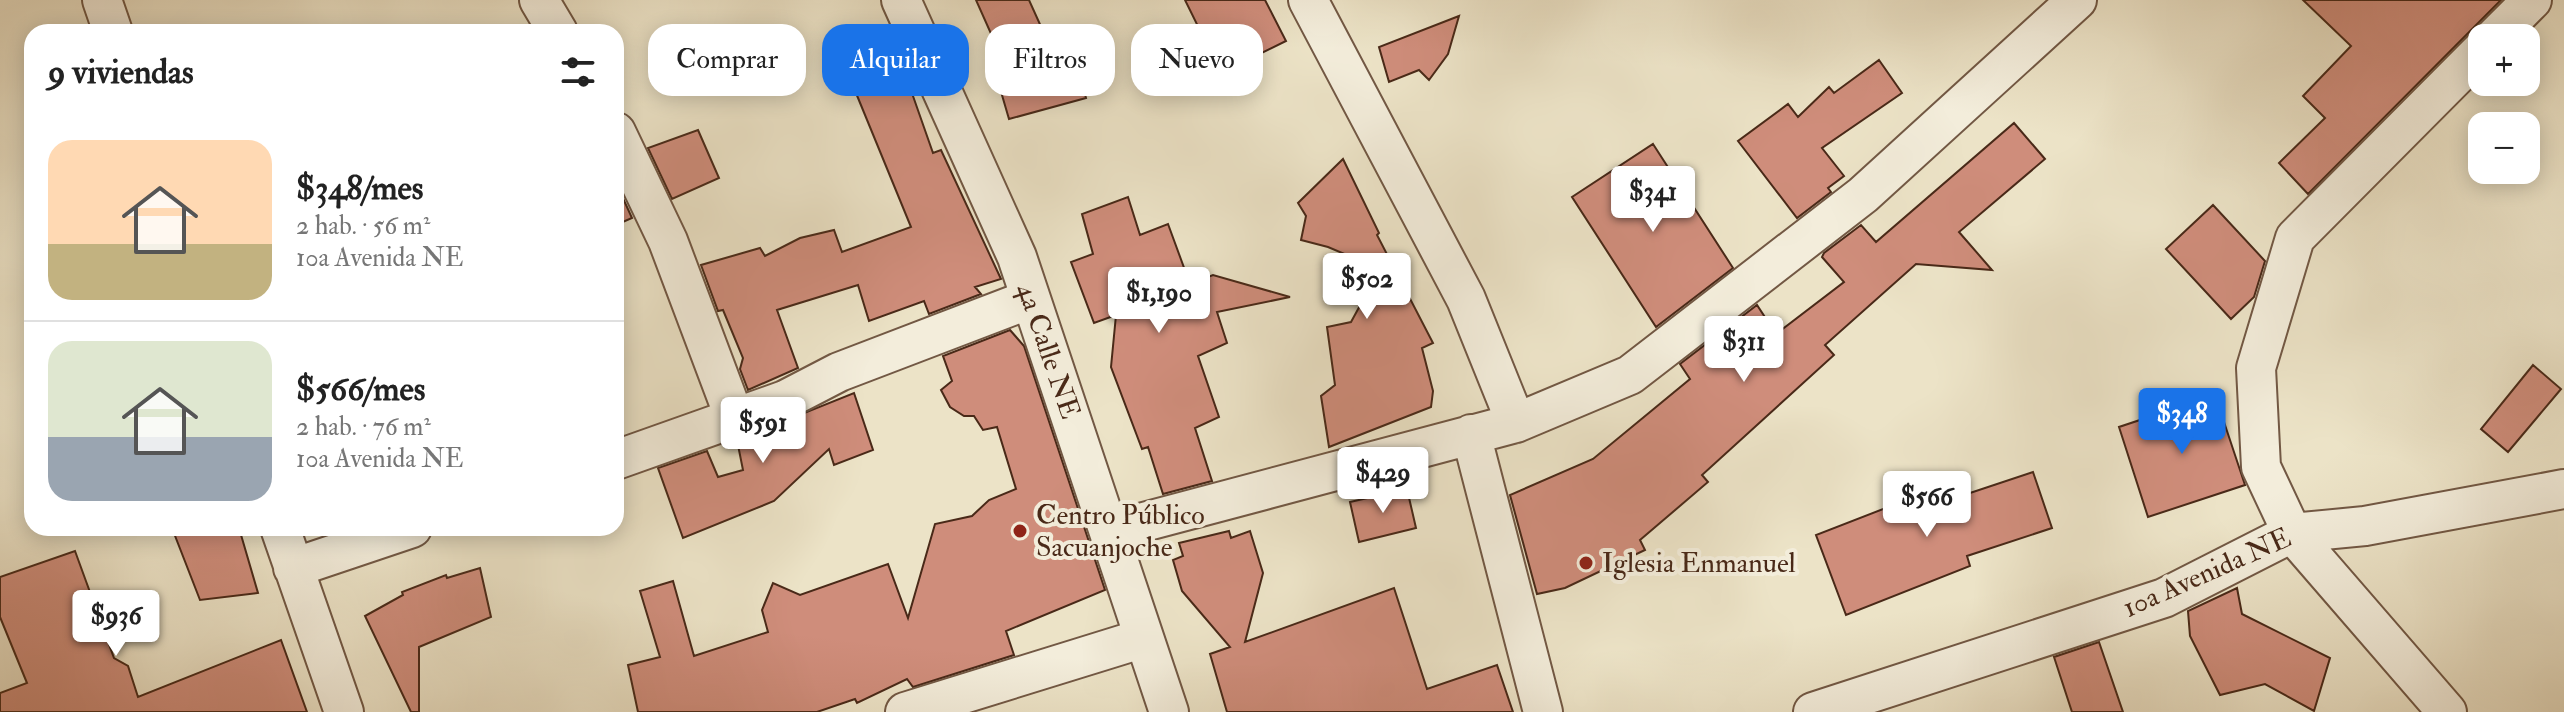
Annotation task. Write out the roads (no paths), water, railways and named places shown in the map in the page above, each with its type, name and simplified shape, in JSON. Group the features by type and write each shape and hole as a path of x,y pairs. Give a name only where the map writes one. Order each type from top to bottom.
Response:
{"street":[{"path":"102,0 110,24"},
{"path":"539,0 553,24"},
{"name":"4a Calle NE","path":"901,0 1017,257 1169,712"},
{"path":"1308,0 1466,299 1516,423"},
{"path":"1110,531 1516,423 1630,375 1863,195 2077,0"},
{"path":"2508,24 2532,0"},
{"path":"2447,712 2292,533 2261,467 2256,368 2295,238 2468,64"},
{"path":"624,149 668,241 735,419"},
{"path":"624,457 785,400 853,366 1030,299"},
{"path":"1471,434 1543,712"},
{"name":"10a Avenida NE","path":"1813,712 2164,598 2292,533 2365,526 2564,489"},
{"path":"283,536 344,712"},
{"path":"293,568 388,536"},
{"path":"905,712 1144,638"}],"place":[{"name":"Centro Público Sacuanjoche","path":"1020,531"},
{"name":"Iglesia Enmanuel","path":"1586,563"}]}
